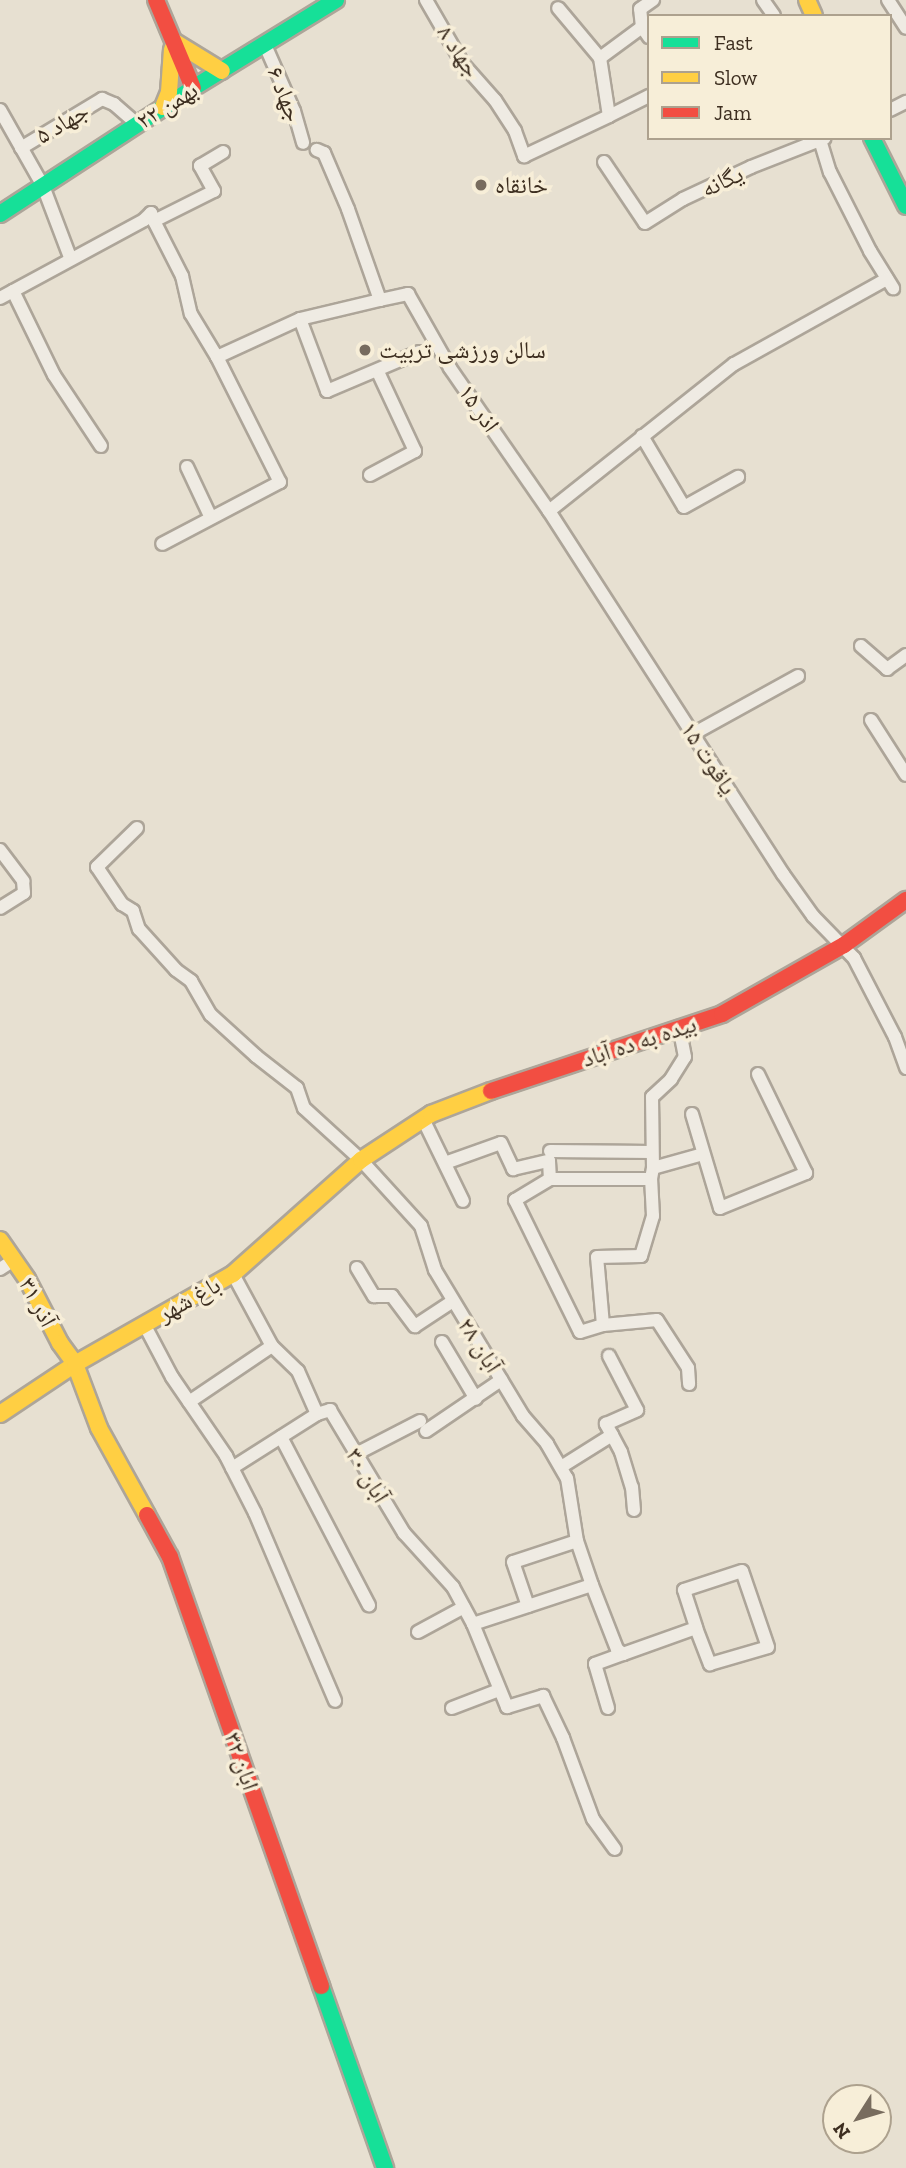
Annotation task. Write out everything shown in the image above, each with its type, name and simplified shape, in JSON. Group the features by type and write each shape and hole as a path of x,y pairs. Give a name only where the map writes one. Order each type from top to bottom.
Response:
{"main road":[{"name":"۲۲ بهمن","path":"0,214 189,90 337,0"},
{"path":"158,5 189,90"},
{"path":"173,45 222,71"},
{"path":"163,107 169,92 173,45"},
{"path":"873,140 906,206"},
{"name":"بیده به ده آباد","path":"361,1160 423,1119 545,1071 722,1014 844,945 906,900"},
{"name":"باغ شهر","path":"0,1414 75,1364 233,1274 361,1160"},
{"name":"آذر ۳۱","path":"0,1240 7,1264 75,1364"},
{"name":"ابان ۳۲","path":"75,1364 99,1428 170,1557 385,2168"}],"street":[{"name":"جهاد ۸","path":"426,0 463,64 495,100 515,131 524,156 609,116"},
{"path":"600,58 645,32 640,9 653,0"},
{"path":"888,0 906,27"},
{"path":"558,8 600,58 609,116 647,97"},
{"name":"جهاد ۶","path":"265,45 294,111 303,144"},
{"name":"جهاد ۵","path":"21,148 102,99 114,104 137,124"},
{"path":"0,110 43,186 70,257"},
{"name":"یگانه","path":"604,162 645,223 683,199 751,167 820,140"},
{"path":"549,511 734,364 890,283 870,251 830,172 823,140"},
{"path":"217,357 300,319 380,300 340,190 324,153 317,150"},
{"path":"154,221 214,191 200,166 223,152"},
{"path":"0,298 70,257 144,220 151,213 182,276 191,314 217,357 279,482 162,544"},
{"path":"13,291 54,375 101,446"},
{"name":"اذر ۱۵","path":"380,300 408,294 450,368 508,448"},
{"path":"300,319 327,391 419,352"},
{"path":"370,475 415,451 377,370"},
{"path":"642,436 684,507 738,477"},
{"name":"یاقوت ۱۵","path":"508,448 813,916 844,945 884,1015 906,1068"},
{"path":"187,467 211,518"},
{"path":"861,646 887,669 906,655"},
{"path":"693,734 798,676"},
{"path":"871,720 906,775"},
{"name":"آبان ۲۸","path":"137,828 97,867 114,888 122,904 133,911 139,929 176,970 191,981 211,1015 256,1056 297,1088 304,1108 361,1160 421,1226 435,1270 501,1380 567,1478 577,1541 617,1649 623,1654"},
{"path":"0,850 23,881 24,893 0,908"},
{"path":"603,1325 597,1257 641,1255 653,1216 652,1097 671,1079 685,1057 679,1027"},
{"path":"692,1114 720,1208 806,1173 758,1074"},
{"path":"423,1119 463,1201"},
{"path":"445,1163 501,1143 513,1168 550,1161 550,1179"},
{"path":"550,1151 652,1152"},
{"path":"689,1384 688,1368 657,1320 603,1325 580,1332 514,1200 550,1179 652,1174 704,1154"},
{"path":"357,1268 374,1296 392,1296 415,1326 453,1301"},
{"path":"232,1468 317,1414 298,1371 272,1346 233,1274"},
{"path":"144,1324 189,1402 232,1468 255,1513 335,1701"},
{"path":"442,1342 476,1399"},
{"path":"189,1402 272,1346"},
{"path":"609,1356 637,1410 606,1424 621,1452 634,1510"},
{"path":"356,1454 423,1426 476,1399 501,1380"},
{"name":"آبان ۳۰","path":"317,1414 330,1410 404,1533 453,1587 473,1624 499,1690"},
{"path":"561,1467 612,1435"},
{"path":"281,1437 369,1605"},
{"path":"528,1606 513,1562 577,1541"},
{"path":"742,1571 768,1647 710,1664 696,1628 684,1590 742,1571"},
{"path":"473,1624 592,1585"},
{"path":"418,1632 464,1607"},
{"path":"608,1708 595,1664 696,1628"},
{"path":"452,1708 499,1690 507,1707 543,1696 563,1738 593,1819 615,1849"}],"traffic: fast":[{"path":"0,214 193,88 336,0"},
{"path":"873,140 906,206"},
{"path":"321,1986 385,2168"}],"traffic: slow":[{"path":"807,0 813,14"},
{"path":"175,42 222,71"},
{"path":"163,107 169,92 172,49"},
{"path":"0,1414 75,1364 233,1274 361,1160 431,1114 491,1091"},
{"path":"0,1240 27,1279 60,1343 75,1364 99,1428 147,1515"}],"traffic: jam":[{"path":"156,0 193,88"},
{"path":"491,1091 722,1014 844,945 906,900"},
{"path":"147,1515 170,1557 321,1986"}],"place":[{"name":"خانقاه","path":"481,185"},
{"name":"سالن ورزشی تربیت","path":"365,350"}]}
